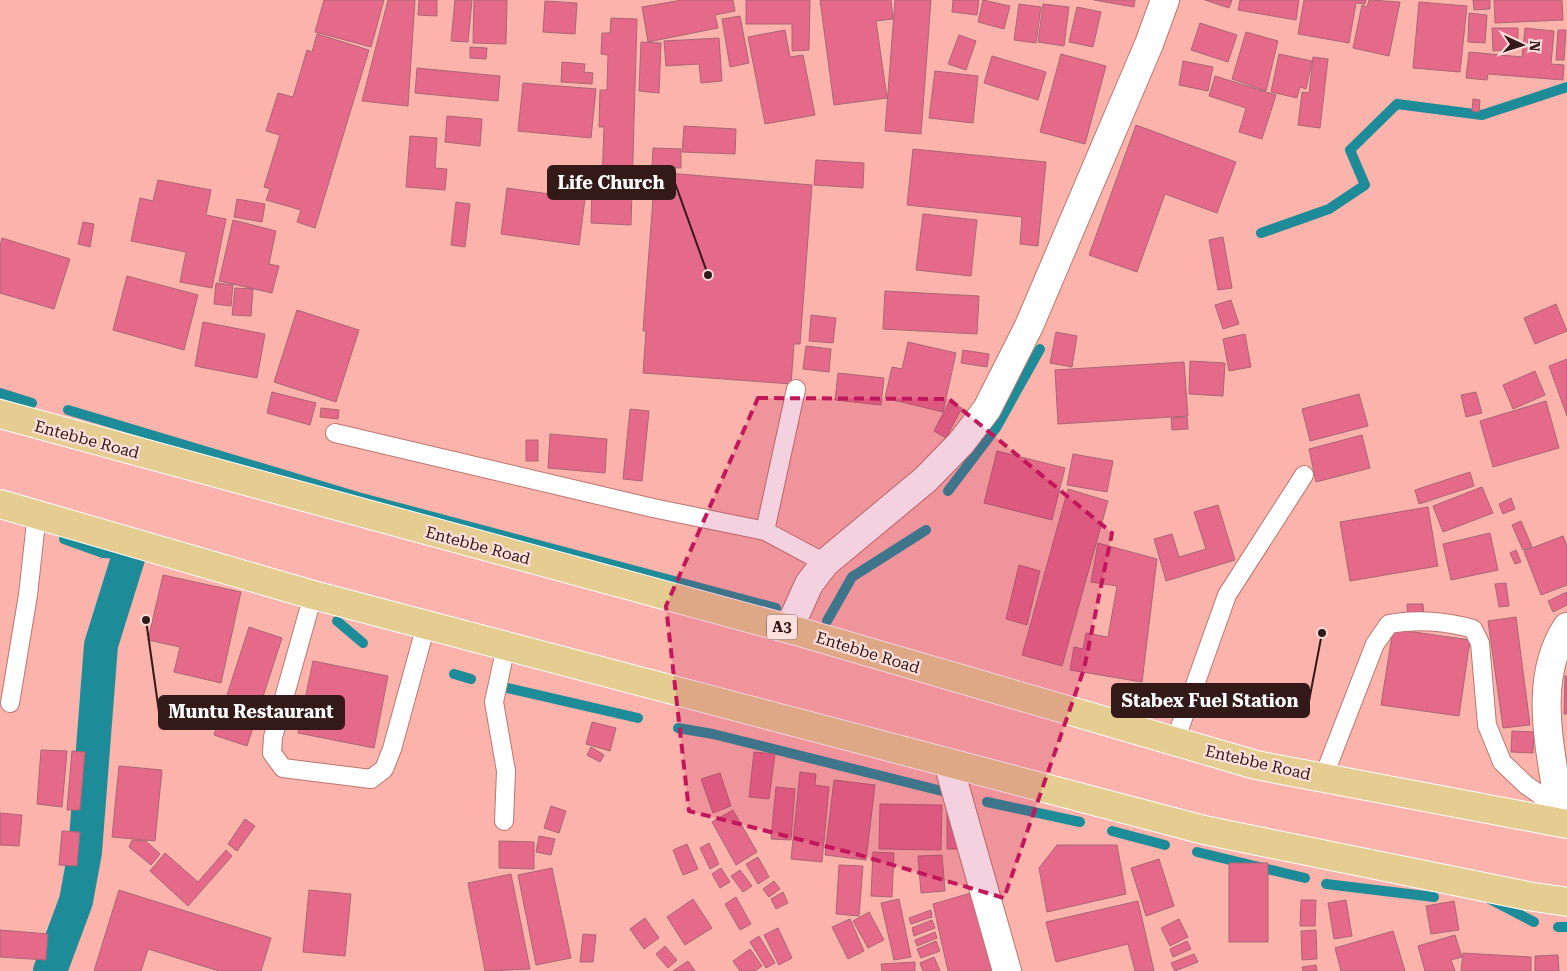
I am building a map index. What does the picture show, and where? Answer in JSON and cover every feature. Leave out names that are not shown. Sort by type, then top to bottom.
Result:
[{"type":"main road","name":"Entebbe Road","points":[[0,414],[800,632],[1256,765],[1323,778],[1564,816]]},
{"type":"main road","points":[[0,504],[37,513],[313,595],[1204,830],[1528,896],[1567,902]]},
{"type":"street","points":[[800,632],[791,624],[809,584],[825,562],[926,479],[960,443],[987,409],[1029,326],[1149,44],[1165,0]]},
{"type":"street","points":[[1564,816],[1548,729],[1546,682],[1562,635],[1567,626]]},
{"type":"street","points":[[948,763],[1007,971]]},
{"type":"lane","points":[[765,531],[796,389]]},
{"type":"lane","points":[[334,433],[653,508],[765,531],[825,562]]},
{"type":"lane","points":[[1175,741],[1227,595],[1304,475]]},
{"type":"lane","points":[[10,703],[28,595],[37,513]]},
{"type":"lane","points":[[313,595],[272,737],[272,753],[283,768],[372,778],[384,769],[392,749],[426,625]]},
{"type":"lane","points":[[1323,778],[1375,644],[1389,624],[1404,621],[1459,625],[1473,629],[1480,643],[1487,725],[1502,762],[1526,785],[1564,816]]},
{"type":"lane","points":[[504,821],[506,771],[494,702],[506,646]]},
{"type":"highlighted area","points":[[758,398],[949,399],[1112,533],[1084,669],[1004,898],[856,854],[689,811],[666,606]]},
{"type":"building","points":[[324,0],[384,0],[371,47],[315,32]]},
{"type":"building","points":[[388,0],[415,0],[408,106],[362,101]]},
{"type":"building","points":[[419,0],[437,0],[437,16],[418,15]]},
{"type":"building","points":[[455,0],[472,0],[468,42],[451,41]]},
{"type":"building","points":[[474,0],[507,0],[506,44],[473,43]]},
{"type":"building","points":[[682,0],[733,0],[735,11],[715,15],[718,28],[648,42],[642,7]]},
{"type":"building","points":[[746,0],[810,0],[809,50],[792,51],[792,24],[746,24]]},
{"type":"building","points":[[820,0],[891,0],[893,19],[876,21],[887,98],[834,105]]},
{"type":"building","points":[[895,0],[931,0],[921,134],[885,131]]},
{"type":"building","points":[[953,0],[979,0],[977,15],[952,12]]},
{"type":"building","points":[[983,0],[1010,6],[1004,29],[978,22]]},
{"type":"building","points":[[1094,0],[1135,0],[1134,7]]},
{"type":"building","points":[[1205,0],[1232,0],[1229,8]]},
{"type":"building","points":[[1240,0],[1299,0],[1296,20],[1238,10]]},
{"type":"building","points":[[1304,0],[1366,0],[1365,4],[1356,3],[1349,43],[1298,34]]},
{"type":"building","points":[[1369,0],[1400,2],[1389,56],[1353,48],[1362,5],[1367,7]]},
{"type":"building","points":[[1473,0],[1490,0],[1490,9],[1474,10]]},
{"type":"building","points":[[1494,0],[1562,0],[1563,20],[1495,23]]},
{"type":"building","points":[[545,1],[577,3],[575,34],[543,32]]},
{"type":"building","points":[[1419,2],[1467,6],[1460,72],[1413,68]]},
{"type":"building","points":[[1019,4],[1041,7],[1036,43],[1014,40]]},
{"type":"building","points":[[1043,4],[1069,7],[1064,46],[1038,42]]},
{"type":"building","points":[[1077,7],[1101,12],[1093,47],[1069,42]]},
{"type":"building","points":[[1469,13],[1487,15],[1485,43],[1468,42]]},
{"type":"building","points":[[740,16],[749,63],[730,67],[722,19]]},
{"type":"building","points":[[611,18],[637,19],[631,225],[591,223],[592,181],[602,182],[604,127],[599,127],[600,90],[607,90],[608,55],[601,54],[602,33],[610,33]]},
{"type":"building","points":[[1200,23],[1237,35],[1228,62],[1191,50]]},
{"type":"building","points":[[1492,28],[1518,28],[1518,49],[1493,51]]},
{"type":"building","points":[[1525,28],[1554,31],[1551,64],[1564,65],[1563,80],[1488,74],[1487,80],[1466,78],[1469,52],[1522,57]]},
{"type":"building","points":[[785,30],[790,57],[803,55],[815,115],[765,124],[748,37]]},
{"type":"building","points":[[1558,30],[1566,30],[1564,60],[1556,60]]},
{"type":"building","points":[[1246,32],[1278,41],[1266,91],[1232,79]]},
{"type":"building","points":[[317,34],[369,50],[315,228],[297,222],[301,210],[266,200],[270,189],[264,187],[280,135],[266,131],[278,93],[293,97],[307,50],[312,52]]},
{"type":"building","points":[[959,35],[976,41],[966,70],[948,64]]},
{"type":"building","points":[[719,38],[722,81],[701,83],[699,64],[666,66],[664,41]]},
{"type":"building","points":[[641,42],[661,43],[659,93],[639,91]]},
{"type":"building","points":[[470,47],[487,48],[486,59],[470,58]]},
{"type":"building","points":[[1061,54],[1106,66],[1085,144],[1040,132]]},
{"type":"building","points":[[1279,54],[1312,61],[1306,89],[1300,87],[1297,98],[1271,92]]},
{"type":"building","points":[[992,56],[1046,72],[1038,100],[984,83]]},
{"type":"building","points":[[1313,57],[1328,59],[1320,128],[1298,125],[1302,92],[1309,93]]},
{"type":"building","points":[[1183,61],[1213,67],[1208,91],[1179,85]]},
{"type":"building","points":[[562,62],[585,64],[584,72],[593,73],[592,84],[561,82]]},
{"type":"building","points":[[417,68],[500,76],[498,101],[415,93]]},
{"type":"building","points":[[935,71],[978,76],[973,123],[929,118]]},
{"type":"building","points":[[1215,76],[1276,95],[1262,139],[1239,132],[1246,108],[1209,96]]},
{"type":"building","points":[[523,83],[596,89],[591,138],[518,131]]},
{"type":"building","points":[[1473,99],[1480,100],[1479,112],[1472,111]]},
{"type":"building","points":[[447,116],[482,119],[480,146],[445,142]]},
{"type":"building","points":[[1136,125],[1236,162],[1217,213],[1165,194],[1137,272],[1089,255]]},
{"type":"building","points":[[684,126],[736,129],[735,154],[682,152]]},
{"type":"building","points":[[410,136],[437,138],[435,168],[447,169],[445,190],[406,187]]},
{"type":"building","points":[[653,148],[681,149],[681,168],[652,167]]},
{"type":"building","points":[[913,149],[1046,162],[1038,246],[1020,244],[1022,217],[907,205]]},
{"type":"building","points":[[816,160],[864,163],[863,188],[814,185]]},
{"type":"building","points":[[655,172],[812,185],[800,344],[794,344],[791,384],[643,373],[646,331],[643,331]]},
{"type":"building","points":[[158,180],[211,190],[206,215],[226,219],[212,288],[180,282],[186,252],[131,241],[140,198],[153,201]]},
{"type":"building","points":[[507,188],[585,199],[579,245],[501,234]]},
{"type":"building","points":[[237,199],[265,204],[262,222],[234,217]]},
{"type":"building","points":[[456,202],[470,204],[465,247],[451,245]]},
{"type":"building","points":[[923,214],[977,220],[971,276],[916,270]]},
{"type":"building","points":[[233,220],[276,231],[269,264],[279,266],[272,293],[219,281]]},
{"type":"building","points":[[83,222],[94,224],[90,247],[78,244]]},
{"type":"building","points":[[1223,237],[1232,288],[1218,290],[1209,240]]},
{"type":"building","points":[[2,238],[70,259],[54,309],[0,293],[0,246]]},
{"type":"building","points":[[127,276],[198,295],[184,350],[113,330]]},
{"type":"building","points":[[216,283],[233,285],[231,306],[214,304]]},
{"type":"building","points":[[235,288],[253,289],[251,316],[232,315]]},
{"type":"building","points":[[885,291],[979,296],[977,334],[883,329]]},
{"type":"building","points":[[1231,300],[1239,324],[1223,329],[1215,305]]},
{"type":"building","points":[[1556,304],[1567,331],[1535,344],[1524,318]]},
{"type":"building","points":[[297,310],[359,330],[336,402],[274,382]]},
{"type":"building","points":[[811,315],[836,318],[833,343],[809,341]]},
{"type":"building","points":[[203,322],[265,334],[257,378],[195,366]]},
{"type":"building","points":[[1056,332],[1077,336],[1072,367],[1050,363]]},
{"type":"building","points":[[1245,334],[1251,367],[1229,371],[1223,339]]},
{"type":"building","points":[[908,342],[956,353],[943,412],[885,398],[892,367],[902,369]]},
{"type":"building","points":[[806,346],[831,349],[829,372],[803,369]]},
{"type":"building","points":[[963,350],[989,354],[987,367],[961,363]]},
{"type":"building","points":[[1567,359],[1567,416],[1549,366]]},
{"type":"building","points":[[1190,361],[1225,363],[1223,396],[1189,394]]},
{"type":"building","points":[[1184,362],[1188,416],[1058,424],[1055,370]]},
{"type":"building","points":[[1535,371],[1545,395],[1513,409],[1503,385]]},
{"type":"building","points":[[838,373],[884,378],[881,405],[835,400]]},
{"type":"building","points":[[272,392],[316,403],[310,425],[267,413]]},
{"type":"building","points":[[1476,392],[1482,413],[1466,417],[1461,395]]},
{"type":"building","points":[[1359,394],[1368,426],[1310,441],[1302,409]]},
{"type":"building","points":[[1546,401],[1559,448],[1493,467],[1480,421]]},
{"type":"building","points":[[949,402],[962,408],[946,438],[934,431]]},
{"type":"building","points":[[321,408],[339,410],[338,419],[320,417]]},
{"type":"building","points":[[630,409],[649,411],[642,481],[623,479]]},
{"type":"building","points":[[1187,417],[1188,429],[1172,430],[1171,418]]},
{"type":"building","points":[[550,434],[607,439],[605,473],[548,468]]},
{"type":"building","points":[[1362,435],[1370,468],[1316,482],[1309,449]]},
{"type":"building","points":[[526,440],[538,440],[538,461],[526,461]]},
{"type":"building","points":[[997,451],[1065,468],[1052,520],[984,503]]},
{"type":"building","points":[[1073,454],[1113,461],[1107,492],[1067,485]]},
{"type":"building","points":[[1470,472],[1474,486],[1419,504],[1415,490]]},
{"type":"building","points":[[1482,487],[1493,513],[1443,532],[1433,506]]},
{"type":"building","points":[[1068,489],[1108,501],[1062,666],[1022,655]]},
{"type":"building","points":[[1511,498],[1515,509],[1503,514],[1499,504]]},
{"type":"building","points":[[1218,505],[1235,560],[1166,581],[1154,539],[1172,534],[1179,557],[1206,549],[1194,512]]},
{"type":"building","points":[[1428,507],[1438,566],[1350,581],[1340,522]]},
{"type":"building","points":[[1521,521],[1532,547],[1523,550],[1512,525]]},
{"type":"building","points":[[1490,533],[1498,570],[1451,580],[1443,544]]},
{"type":"building","points":[[1563,536],[1567,546],[1567,585],[1541,595],[1524,551]]},
{"type":"building","points":[[1098,543],[1157,559],[1142,682],[1070,670],[1074,647],[1083,649],[1086,633],[1108,637],[1117,586],[1091,582]]},
{"type":"building","points":[[1516,550],[1521,562],[1515,564],[1510,553]]},
{"type":"building","points":[[1019,565],[1040,571],[1027,625],[1006,619]]},
{"type":"building","points":[[163,575],[241,592],[221,683],[174,672],[180,647],[148,640]]},
{"type":"building","points":[[1506,583],[1509,606],[1499,607],[1495,584]]},
{"type":"building","points":[[1567,592],[1567,605],[1553,612],[1548,601]]},
{"type":"building","points":[[1407,604],[1423,604],[1424,620],[1408,621]]},
{"type":"building","points":[[1516,617],[1530,725],[1503,728],[1488,621]]},
{"type":"building","points":[[249,627],[282,638],[247,746],[214,735]]},
{"type":"building","points":[[1393,629],[1470,640],[1459,716],[1381,705]]},
{"type":"building","points":[[313,661],[388,676],[374,748],[298,733]]},
{"type":"building","points":[[1565,676],[1567,676],[1567,714],[1564,714]]},
{"type":"building","points":[[592,722],[616,728],[610,751],[586,744]]},
{"type":"building","points":[[1512,731],[1534,732],[1533,753],[1511,752]]},
{"type":"building","points":[[591,747],[604,755],[600,762],[587,755]]},
{"type":"building","points":[[41,750],[67,751],[62,807],[37,804]]},
{"type":"building","points":[[72,751],[85,752],[80,810],[67,810]]},
{"type":"building","points":[[754,752],[775,754],[769,799],[749,797]]},
{"type":"building","points":[[119,766],[162,770],[155,841],[112,837]]},
{"type":"building","points":[[800,772],[816,774],[815,785],[829,787],[822,862],[791,859]]},
{"type":"building","points":[[720,773],[731,806],[713,813],[701,779]]},
{"type":"building","points":[[834,780],[875,785],[866,860],[825,855]]},
{"type":"building","points":[[776,787],[795,789],[791,840],[771,839]]},
{"type":"building","points":[[880,804],[942,805],[941,850],[879,849]]},
{"type":"building","points":[[551,806],[566,811],[559,833],[544,828]]},
{"type":"building","points":[[947,806],[958,807],[958,849],[947,849]]},
{"type":"building","points":[[733,810],[757,852],[736,865],[712,822]]},
{"type":"building","points":[[0,813],[22,815],[19,846],[0,845]]},
{"type":"building","points":[[245,819],[255,826],[237,851],[228,844]]},
{"type":"building","points":[[62,831],[80,832],[77,866],[59,865]]},
{"type":"building","points":[[539,836],[555,839],[551,855],[536,852]]},
{"type":"building","points":[[132,840],[146,841],[160,854],[151,865],[129,847]]},
{"type":"building","points":[[499,841],[534,842],[534,869],[499,868]]},
{"type":"building","points":[[709,843],[719,864],[710,869],[700,848]]},
{"type":"building","points":[[687,844],[698,869],[683,875],[673,850]]},
{"type":"building","points":[[1057,845],[1117,845],[1126,894],[1047,912],[1039,868]]},
{"type":"building","points":[[226,850],[232,856],[188,906],[150,871],[165,853],[198,882]]},
{"type":"building","points":[[873,852],[894,853],[892,897],[871,896]]},
{"type":"building","points":[[942,855],[945,891],[921,893],[918,856]]},
{"type":"building","points":[[758,857],[769,877],[758,884],[746,864]]},
{"type":"building","points":[[1159,859],[1174,906],[1146,916],[1131,868]]},
{"type":"building","points":[[1229,863],[1268,863],[1268,942],[1229,942]]},
{"type":"building","points":[[839,865],[863,866],[859,916],[836,914]]},
{"type":"building","points":[[552,868],[571,958],[536,965],[518,875]]},
{"type":"building","points":[[721,868],[730,882],[720,888],[712,874]]},
{"type":"building","points":[[740,870],[752,886],[743,892],[731,876]]},
{"type":"building","points":[[511,874],[530,969],[485,971],[468,883]]},
{"type":"building","points":[[774,881],[780,889],[769,897],[763,889]]},
{"type":"building","points":[[119,890],[271,938],[261,971],[219,971],[148,949],[141,971],[94,971]]},
{"type":"building","points":[[309,890],[351,894],[345,956],[303,952]]},
{"type":"building","points":[[783,892],[788,903],[776,909],[771,899]]},
{"type":"building","points":[[971,893],[992,971],[948,971],[933,904]]},
{"type":"building","points":[[736,897],[751,924],[740,930],[725,904]]},
{"type":"building","points":[[693,899],[712,928],[685,945],[667,917]]},
{"type":"building","points":[[899,899],[911,957],[894,960],[881,903]]},
{"type":"building","points":[[1301,900],[1316,900],[1315,926],[1300,926]]},
{"type":"building","points":[[1346,900],[1352,936],[1334,939],[1328,903]]},
{"type":"building","points":[[1138,901],[1154,971],[1135,971],[1128,944],[1056,962],[1046,922]]},
{"type":"building","points":[[1454,901],[1459,930],[1431,934],[1426,906]]},
{"type":"building","points":[[931,910],[932,917],[911,924],[909,918]]},
{"type":"building","points":[[869,912],[884,940],[868,948],[853,921]]},
{"type":"building","points":[[645,918],[659,938],[644,949],[630,929]]},
{"type":"building","points":[[850,919],[864,951],[848,959],[832,927]]},
{"type":"building","points":[[1179,919],[1188,937],[1170,946],[1161,928]]},
{"type":"building","points":[[932,920],[935,928],[914,936],[912,928]]},
{"type":"building","points":[[778,928],[792,958],[779,965],[764,935]]},
{"type":"building","points":[[0,930],[48,934],[46,960],[0,957]]},
{"type":"building","points":[[1316,930],[1317,959],[1302,960],[1301,931]]},
{"type":"building","points":[[1393,931],[1405,971],[1341,971],[1335,948]]},
{"type":"building","points":[[935,932],[937,938],[917,946],[915,940]]},
{"type":"building","points":[[583,934],[596,935],[593,962],[580,962]]},
{"type":"building","points":[[1455,935],[1462,957],[1451,960],[1455,971],[1425,971],[1418,946]]},
{"type":"building","points":[[759,936],[775,963],[766,968],[750,942]]},
{"type":"building","points":[[936,941],[940,951],[921,958],[917,949]]},
{"type":"building","points":[[1187,941],[1191,949],[1173,957],[1170,949]]},
{"type":"building","points":[[665,946],[677,960],[668,968],[656,954]]},
{"type":"building","points":[[750,949],[762,966],[755,971],[740,971],[733,961]]},
{"type":"building","points":[[1463,953],[1531,957],[1531,971],[1461,971]]},
{"type":"building","points":[[1194,954],[1198,962],[1175,971],[1171,963]]},
{"type":"building","points":[[1558,955],[1559,971],[1535,971],[1535,956]]},
{"type":"building","points":[[934,957],[940,971],[923,971],[920,963]]},
{"type":"building","points":[[688,961],[695,971],[673,971]]},
{"type":"building","points":[[915,962],[915,971],[882,971],[881,964]]},
{"type":"building","points":[[1316,965],[1317,971],[1303,971],[1302,967]]},
{"type":"waterway","points":[[1261,233],[1329,209],[1365,185],[1350,150],[1397,104],[1482,115],[1567,87]]},
{"type":"waterway","points":[[948,491],[996,428],[1040,349]]},
{"type":"waterway","points":[[0,393],[32,403]]},
{"type":"waterway","points":[[68,410],[358,497],[776,608]]},
{"type":"waterway","points":[[827,621],[852,577],[926,530]]},
{"type":"waterway","points":[[64,539],[103,553],[136,555]]},
{"type":"waterway","points":[[50,971],[76,901],[85,852],[101,645],[129,555]]},
{"type":"waterway","points":[[337,621],[363,643]]},
{"type":"waterway","points":[[454,674],[471,679]]},
{"type":"waterway","points":[[503,687],[638,718]]},
{"type":"waterway","points":[[678,728],[713,734],[942,791]]},
{"type":"waterway","points":[[987,802],[1080,822]]},
{"type":"waterway","points":[[1112,831],[1165,845]]},
{"type":"waterway","points":[[1197,852],[1305,878]]},
{"type":"waterway","points":[[1326,884],[1434,897]]},
{"type":"waterway","points":[[1486,897],[1534,922]]},
{"type":"waterway","points":[[1558,927],[1567,927]]},
{"type":"place","name":"Life Church","points":[[708,275]]},
{"type":"place","name":"Muntu Restaurant","points":[[146,620]]},
{"type":"place","name":"Stabex Fuel Station","points":[[1322,633]]}]
